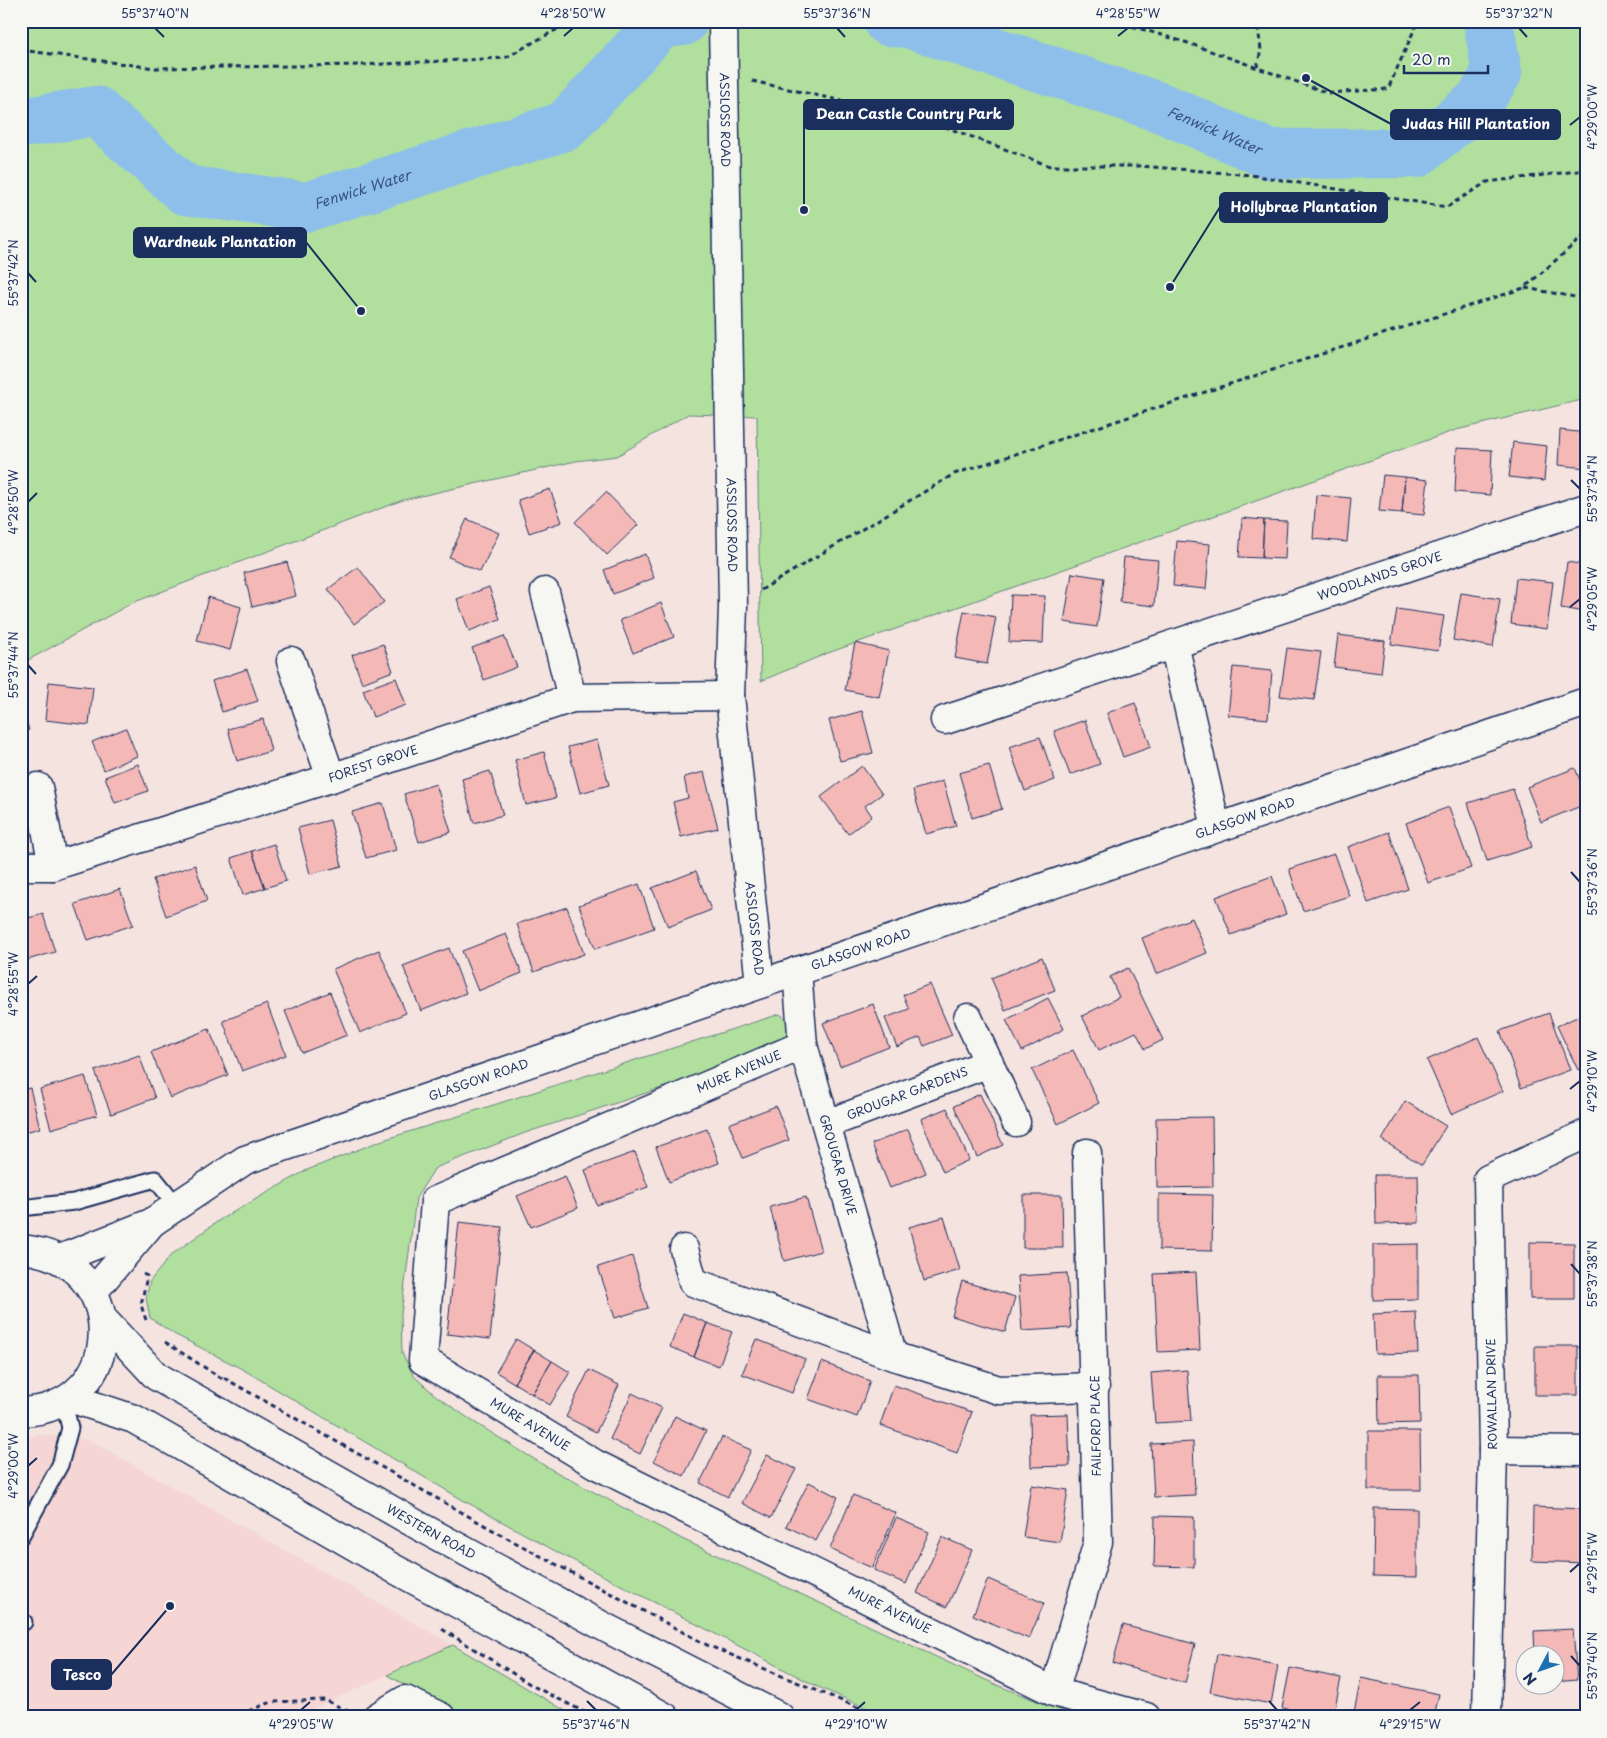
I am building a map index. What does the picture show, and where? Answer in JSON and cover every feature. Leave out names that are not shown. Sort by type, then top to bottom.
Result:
[{"type":"street","name":"ASSLOSS ROAD","points":[[723,21],[733,606],[730,696],[760,984]]},
{"type":"street","name":"WOODLANDS GROVE","points":[[945,720],[1586,508]]},
{"type":"street","points":[[545,592],[572,698]]},
{"type":"street","points":[[1174,644],[1216,827]]},
{"type":"street","points":[[291,661],[331,778]]},
{"type":"street","name":"FOREST GROVE","points":[[21,866],[53,866],[331,778],[572,698],[730,696]]},
{"type":"street","name":"GLASGOW ROAD","points":[[60,1259],[151,1223],[245,1160],[1586,702]]},
{"type":"street","points":[[38,787],[53,866]]},
{"type":"street","name":"GROUGAR DRIVE","points":[[796,971],[803,1045],[893,1356]]},
{"type":"street","points":[[968,1018],[1016,1122]]},
{"type":"street","name":"MURE AVENUE","points":[[803,1045],[435,1201],[423,1360],[595,1464],[1054,1692],[1146,1717]]},
{"type":"street","name":"GROUGAR GARDENS","points":[[827,1124],[989,1063]]},
{"type":"street","name":"ROWALLAN DRIVE","points":[[1487,1717],[1492,1450],[1488,1179],[1586,1134]]},
{"type":"street","name":"FAILFORD PLACE","points":[[1054,1692],[1098,1542],[1087,1153]]},
{"type":"street","name":"GLASGOW ROAD","points":[[93,1292],[151,1223]]},
{"type":"street","points":[[21,1249],[39,1251],[60,1259],[79,1273],[93,1292],[103,1319],[102,1346],[93,1371],[83,1386],[67,1400],[38,1412],[21,1412]]},
{"type":"street","points":[[684,1249],[693,1282],[893,1356],[999,1390],[1095,1387]]},
{"type":"street","name":"WESTERN ROAD","points":[[103,1319],[156,1376],[421,1528],[574,1611],[780,1717]]},
{"type":"street","points":[[67,1400],[134,1419],[391,1566],[665,1717]]},
{"type":"street","points":[[1492,1450],[1586,1451]]},
{"type":"street","points":[[366,1715],[405,1700],[441,1717]]},
{"type":"lane","points":[[21,1208],[74,1202],[154,1179],[177,1206]]},
{"type":"lane","points":[[21,1536],[60,1465],[70,1428],[67,1400]]},
{"type":"path","points":[[21,50],[155,68],[362,65],[505,58],[572,21]]},
{"type":"path","points":[[1115,21],[1129,23],[1328,93],[1388,89],[1418,21]]},
{"type":"path","points":[[1257,21],[1260,50],[1257,67]]},
{"type":"path","points":[[724,69],[924,119],[1050,166],[1141,166],[1251,175],[1447,207],[1487,182],[1586,170]]},
{"type":"path","points":[[733,606],[954,474],[1524,288],[1586,234]]},
{"type":"path","points":[[1524,288],[1586,299]]},
{"type":"path","points":[[117,1264],[147,1276],[141,1305],[148,1328]]},
{"type":"path","points":[[162,1340],[224,1378],[498,1534],[707,1645],[881,1717]]},
{"type":"path","points":[[224,1378],[231,1418]]},
{"type":"path","points":[[232,1717],[272,1702],[324,1700],[366,1715]]},
{"type":"shaded area","points":[[45,1435],[89,1440],[453,1645],[295,1717],[21,1717],[21,1437]]},
{"type":"green space","points":[[21,21],[1586,21],[1586,399],[1456,430],[828,653],[761,681],[757,416],[688,414],[617,456],[576,461],[403,500],[132,603],[21,664]]},
{"type":"green space","points":[[780,1014],[787,1020],[789,1034],[777,1047],[731,1065],[525,1133],[435,1168],[416,1198],[401,1314],[402,1353],[414,1376],[435,1395],[474,1422],[547,1467],[682,1539],[999,1686],[1060,1710],[1086,1717],[888,1717],[818,1687],[557,1552],[461,1499],[242,1369],[174,1334],[150,1318],[146,1298],[150,1281],[171,1255],[221,1219],[307,1170],[380,1141]]},
{"type":"green space","points":[[453,1645],[576,1717],[462,1717],[387,1675]]},
{"type":"building","points":[[1560,430],[1586,433],[1586,468],[1558,465]]},
{"type":"building","points":[[1513,442],[1547,446],[1544,481],[1509,477]]},
{"type":"building","points":[[1457,448],[1492,450],[1490,495],[1455,492]]},
{"type":"building","points":[[1383,475],[1405,477],[1402,513],[1379,511]]},
{"type":"building","points":[[1405,477],[1428,480],[1424,515],[1402,513]]},
{"type":"building","points":[[550,489],[562,522],[529,533],[518,500]]},
{"type":"building","points":[[606,492],[638,525],[607,555],[575,522]]},
{"type":"building","points":[[1316,495],[1351,498],[1347,542],[1313,539]]},
{"type":"building","points":[[1242,518],[1264,520],[1262,558],[1239,557]]},
{"type":"building","points":[[467,519],[499,533],[480,572],[449,557]]},
{"type":"building","points":[[1264,520],[1287,521],[1285,559],[1262,558]]},
{"type":"building","points":[[1177,541],[1210,544],[1206,589],[1173,586]]},
{"type":"building","points":[[645,554],[654,578],[613,594],[604,570]]},
{"type":"building","points":[[1124,557],[1158,560],[1154,606],[1120,602]]},
{"type":"building","points":[[287,562],[296,596],[252,607],[244,573]]},
{"type":"building","points":[[1567,562],[1586,565],[1586,612],[1561,608]]},
{"type":"building","points":[[358,567],[384,602],[354,624],[328,589]]},
{"type":"building","points":[[1072,573],[1104,578],[1097,627],[1064,622]]},
{"type":"building","points":[[1516,578],[1553,582],[1547,629],[1511,624]]},
{"type":"building","points":[[489,587],[500,619],[469,631],[457,599]]},
{"type":"building","points":[[1461,593],[1500,599],[1493,647],[1453,640]]},
{"type":"building","points":[[1011,595],[1045,596],[1043,643],[1009,642]]},
{"type":"building","points":[[208,597],[241,607],[230,650],[197,641]]},
{"type":"building","points":[[661,603],[674,637],[633,653],[620,620]]},
{"type":"building","points":[[1397,609],[1444,616],[1438,651],[1391,644]]},
{"type":"building","points":[[964,611],[996,617],[987,664],[955,658]]},
{"type":"building","points":[[1338,635],[1385,641],[1381,673],[1334,667]]},
{"type":"building","points":[[504,636],[517,667],[484,680],[472,648]]},
{"type":"building","points":[[855,643],[889,651],[879,697],[845,690]]},
{"type":"building","points":[[383,644],[393,671],[362,683],[352,655]]},
{"type":"building","points":[[1287,648],[1321,652],[1314,700],[1280,696]]},
{"type":"building","points":[[1233,667],[1272,671],[1268,719],[1228,715]]},
{"type":"building","points":[[247,669],[258,701],[222,712],[212,681]]},
{"type":"building","points":[[396,678],[406,705],[373,717],[363,690]]},
{"type":"building","points":[[49,682],[93,687],[89,725],[45,720]]},
{"type":"building","points":[[21,703],[29,730],[21,732]]},
{"type":"building","points":[[1135,703],[1151,747],[1123,757],[1107,713]]},
{"type":"building","points":[[862,711],[873,753],[840,761],[829,720]]},
{"type":"building","points":[[263,719],[271,751],[237,761],[228,729]]},
{"type":"building","points":[[1085,720],[1100,764],[1070,775],[1054,731]]},
{"type":"building","points":[[126,728],[137,756],[104,770],[92,742]]},
{"type":"building","points":[[1040,737],[1055,780],[1025,791],[1009,747]]},
{"type":"building","points":[[597,740],[609,785],[580,793],[568,747]]},
{"type":"building","points":[[544,752],[556,798],[526,805],[515,760]]},
{"type":"building","points":[[138,764],[148,791],[115,803],[105,777]]},
{"type":"building","points":[[989,765],[1002,809],[972,818],[959,773]]},
{"type":"building","points":[[862,766],[882,794],[865,806],[872,816],[848,834],[821,797]]},
{"type":"building","points":[[1575,768],[1586,795],[1586,804],[1541,822],[1527,787]]},
{"type":"building","points":[[490,771],[503,815],[474,823],[462,779]]},
{"type":"building","points":[[704,772],[718,828],[681,837],[673,802],[688,798],[684,777]]},
{"type":"building","points":[[943,781],[956,826],[926,834],[913,790]]},
{"type":"building","points":[[436,784],[451,832],[419,842],[404,794]]},
{"type":"building","points":[[1513,789],[1532,847],[1487,861],[1468,803]]},
{"type":"building","points":[[383,803],[396,850],[366,858],[352,812]]},
{"type":"building","points":[[1449,807],[1471,868],[1428,883],[1406,823]]},
{"type":"building","points":[[330,820],[342,866],[310,874],[298,828]]},
{"type":"building","points":[[1389,832],[1408,889],[1368,903],[1348,847]]},
{"type":"building","points":[[274,844],[286,881],[265,888],[252,851]]},
{"type":"building","points":[[252,851],[265,888],[243,895],[231,858]]},
{"type":"building","points":[[1334,854],[1349,896],[1303,911],[1289,869]]},
{"type":"building","points":[[195,865],[207,901],[166,916],[153,879]]},
{"type":"building","points":[[696,871],[711,910],[668,927],[652,888]]},
{"type":"building","points":[[1272,876],[1286,914],[1231,935],[1216,897]]},
{"type":"building","points":[[639,884],[654,928],[595,949],[579,905]]},
{"type":"building","points":[[120,889],[133,925],[88,940],[75,904]]},
{"type":"building","points":[[567,907],[584,954],[534,972],[517,924]]},
{"type":"building","points":[[43,914],[55,952],[27,960],[21,941],[21,920]]},
{"type":"building","points":[[1192,918],[1207,953],[1156,974],[1142,938]]},
{"type":"building","points":[[506,934],[522,973],[478,991],[462,951]]},
{"type":"building","points":[[449,948],[466,993],[421,1011],[403,966]]},
{"type":"building","points":[[379,950],[406,1013],[360,1033],[333,969]]},
{"type":"building","points":[[1042,957],[1055,990],[1005,1010],[991,978]]},
{"type":"building","points":[[1128,968],[1163,1040],[1145,1049],[1136,1032],[1099,1050],[1082,1016],[1119,997],[1110,977]]},
{"type":"building","points":[[930,984],[952,1035],[924,1046],[920,1037],[897,1047],[885,1018],[909,1009],[903,995]]},
{"type":"building","points":[[330,992],[347,1035],[302,1053],[285,1011]]},
{"type":"building","points":[[1048,998],[1064,1029],[1022,1051],[1006,1020]]},
{"type":"building","points":[[267,1004],[286,1055],[242,1071],[223,1021]]},
{"type":"building","points":[[873,1004],[889,1047],[840,1066],[823,1023]]},
{"type":"building","points":[[1549,1013],[1570,1070],[1521,1088],[1500,1031]]},
{"type":"building","points":[[1586,1013],[1586,1066],[1578,1070],[1557,1026]]},
{"type":"building","points":[[209,1029],[228,1075],[170,1098],[151,1052]]},
{"type":"building","points":[[1478,1037],[1503,1091],[1451,1114],[1427,1060]]},
{"type":"building","points":[[1073,1050],[1099,1103],[1058,1124],[1032,1070]]},
{"type":"building","points":[[139,1055],[155,1098],[111,1114],[95,1071]]},
{"type":"building","points":[[85,1076],[97,1115],[51,1129],[40,1089]]},
{"type":"building","points":[[30,1088],[40,1128],[21,1133],[21,1090]]},
{"type":"building","points":[[980,1094],[1003,1145],[977,1157],[954,1106]]},
{"type":"building","points":[[1405,1101],[1446,1126],[1422,1165],[1382,1140]]},
{"type":"building","points":[[776,1106],[789,1140],[743,1158],[729,1124]]},
{"type":"building","points":[[947,1108],[969,1160],[943,1172],[921,1119]]},
{"type":"building","points":[[1212,1117],[1213,1187],[1157,1188],[1156,1118]]},
{"type":"building","points":[[707,1129],[719,1163],[669,1182],[656,1147]]},
{"type":"building","points":[[908,1129],[926,1173],[890,1188],[872,1144]]},
{"type":"building","points":[[635,1152],[648,1187],[597,1205],[585,1170]]},
{"type":"building","points":[[1375,1175],[1418,1175],[1419,1223],[1376,1224]]},
{"type":"building","points":[[565,1176],[578,1208],[531,1227],[517,1196]]},
{"type":"building","points":[[1159,1194],[1213,1195],[1212,1251],[1159,1250]]},
{"type":"building","points":[[1023,1195],[1062,1195],[1063,1248],[1023,1248]]},
{"type":"building","points":[[806,1197],[821,1251],[784,1261],[770,1207]]},
{"type":"building","points":[[944,1217],[960,1270],[924,1281],[909,1227]]},
{"type":"building","points":[[459,1222],[502,1227],[490,1339],[447,1334]]},
{"type":"building","points":[[1530,1242],[1574,1243],[1574,1299],[1530,1299]]},
{"type":"building","points":[[1418,1244],[1418,1299],[1373,1300],[1373,1245]]},
{"type":"building","points":[[632,1256],[648,1308],[615,1318],[598,1267]]},
{"type":"building","points":[[1196,1272],[1200,1350],[1158,1352],[1154,1274]]},
{"type":"building","points":[[1067,1273],[1071,1328],[1022,1331],[1018,1276]]},
{"type":"building","points":[[962,1281],[1015,1297],[1005,1332],[952,1316]]},
{"type":"building","points":[[1416,1312],[1418,1353],[1375,1354],[1373,1314]]},
{"type":"building","points":[[683,1313],[707,1323],[694,1357],[670,1347]]},
{"type":"building","points":[[707,1323],[732,1332],[719,1366],[694,1357]]},
{"type":"building","points":[[516,1339],[534,1350],[514,1383],[496,1372]]},
{"type":"building","points":[[756,1339],[805,1359],[792,1393],[742,1374]]},
{"type":"building","points":[[1535,1346],[1578,1346],[1578,1395],[1535,1395]]},
{"type":"building","points":[[534,1350],[552,1361],[532,1394],[514,1383]]},
{"type":"building","points":[[552,1361],[570,1372],[550,1405],[532,1394]]},
{"type":"building","points":[[822,1362],[870,1381],[857,1417],[808,1399]]},
{"type":"building","points":[[589,1370],[619,1385],[596,1432],[566,1417]]},
{"type":"building","points":[[1187,1370],[1191,1421],[1155,1423],[1151,1373]]},
{"type":"building","points":[[1378,1375],[1419,1375],[1420,1423],[1379,1424]]},
{"type":"building","points":[[894,1385],[972,1412],[957,1453],[880,1425]]},
{"type":"building","points":[[632,1393],[662,1408],[640,1454],[610,1439]]},
{"type":"building","points":[[1068,1414],[1070,1466],[1031,1467],[1030,1415]]},
{"type":"building","points":[[675,1416],[706,1431],[684,1476],[654,1461]]},
{"type":"building","points":[[1368,1431],[1420,1431],[1421,1490],[1368,1490]]},
{"type":"building","points":[[722,1437],[751,1450],[728,1497],[700,1483]]},
{"type":"building","points":[[1193,1442],[1195,1495],[1154,1497],[1151,1444]]},
{"type":"building","points":[[767,1455],[796,1469],[771,1518],[742,1503]]},
{"type":"building","points":[[809,1482],[838,1497],[816,1541],[786,1526]]},
{"type":"building","points":[[1031,1485],[1068,1490],[1060,1542],[1023,1537]]},
{"type":"building","points":[[853,1495],[896,1513],[872,1568],[830,1549]]},
{"type":"building","points":[[1533,1507],[1586,1509],[1586,1563],[1532,1561]]},
{"type":"building","points":[[1374,1508],[1417,1509],[1417,1577],[1373,1576]]},
{"type":"building","points":[[1155,1516],[1194,1517],[1194,1567],[1154,1566]]},
{"type":"building","points":[[896,1518],[929,1532],[906,1584],[874,1570]]},
{"type":"building","points":[[942,1537],[972,1550],[947,1607],[917,1593]]},
{"type":"building","points":[[988,1579],[1044,1603],[1029,1639],[973,1615]]},
{"type":"building","points":[[1123,1625],[1195,1644],[1185,1683],[1113,1663]]},
{"type":"building","points":[[1573,1629],[1577,1680],[1564,1681],[1564,1646],[1535,1646],[1534,1631]]},
{"type":"building","points":[[1217,1654],[1278,1665],[1271,1704],[1210,1692]]},
{"type":"building","points":[[1290,1668],[1341,1678],[1333,1717],[1282,1708]]},
{"type":"building","points":[[1361,1678],[1439,1694],[1434,1717],[1353,1717]]},
{"type":"waterway","name":"Fenwick Water","points":[[21,123],[96,111],[185,190],[306,207],[565,126],[661,23],[683,21]]},
{"type":"waterway","name":"Fenwick Water","points":[[888,21],[908,23],[1162,108],[1269,154],[1416,153],[1479,102],[1497,73],[1488,21]]},
{"type":"place","name":"Judas Hill Plantation","points":[[1306,78]]},
{"type":"place","name":"Dean Castle Country Park","points":[[804,210]]},
{"type":"place","name":"Hollybrae Plantation","points":[[1170,287]]},
{"type":"place","name":"Wardneuk Plantation","points":[[361,311]]},
{"type":"place","name":"Tesco","points":[[170,1606]]}]
